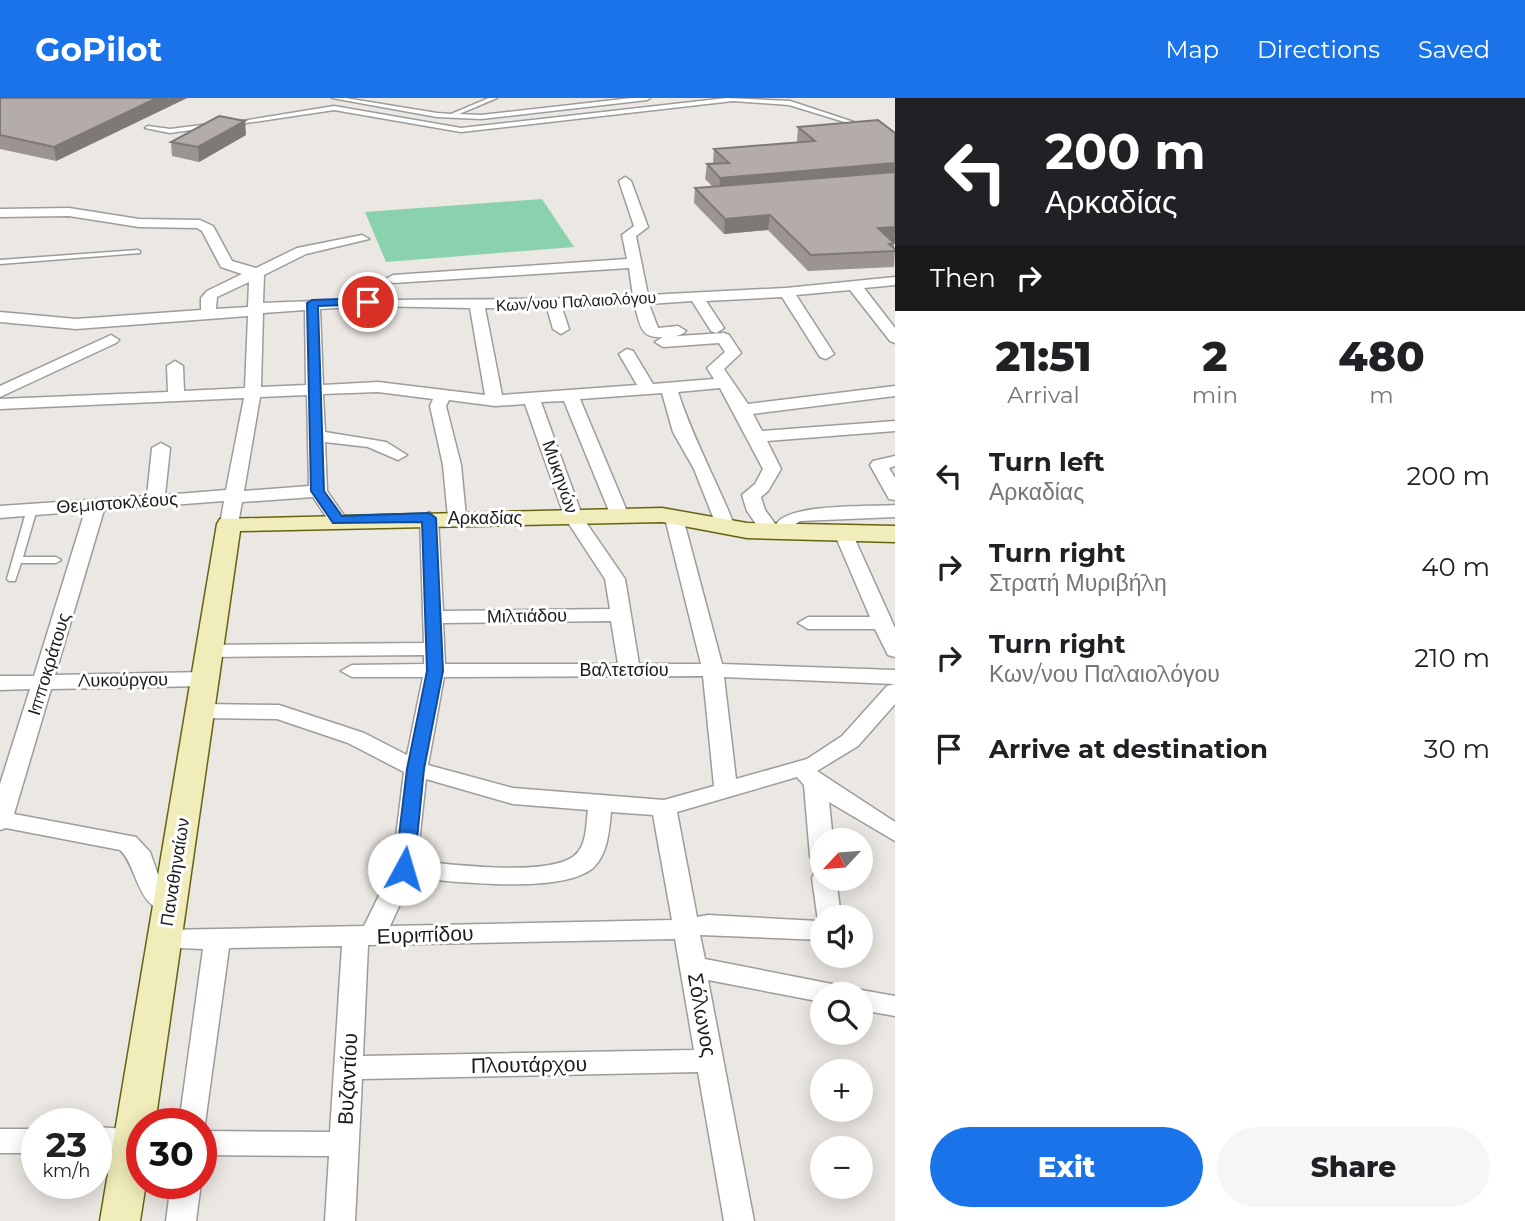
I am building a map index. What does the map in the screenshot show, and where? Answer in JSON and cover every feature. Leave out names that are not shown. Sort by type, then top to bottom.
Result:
[{"type":"street","points":[[625,181],[641,228],[629,235],[642,292],[639,298],[652,333],[720,333]]},
{"type":"street","points":[[0,213],[69,212],[139,223],[196,223],[208,229],[226,264],[236,269],[257,272]]},
{"type":"street","points":[[209,316],[208,298],[212,294],[302,251],[362,239]]},
{"type":"street","points":[[393,279],[550,289],[635,263]]},
{"type":"street","points":[[232,505],[253,393],[257,272]]},
{"type":"street","name":"Κων/νου Παλαιολόγου","points":[[0,317],[88,323],[209,316],[312,303],[477,305],[550,289],[639,298],[786,292],[895,281]]},
{"type":"street","points":[[853,284],[895,338]]},
{"type":"street","points":[[550,289],[561,329]]},
{"type":"street","points":[[786,292],[826,354]]},
{"type":"street","points":[[695,295],[733,352],[715,368],[743,410],[772,469],[762,487],[751,495],[751,501],[778,530],[796,516],[895,511]]},
{"type":"street","points":[[312,303],[318,491],[338,520]]},
{"type":"street","points":[[477,305],[481,340],[495,401]]},
{"type":"street","points":[[663,342],[720,333]]},
{"type":"street","points":[[0,392],[111,340]]},
{"type":"street","points":[[627,354],[648,389]]},
{"type":"street","points":[[175,366],[176,395]]},
{"type":"street","points":[[0,404],[378,387],[495,401],[727,383]]},
{"type":"street","points":[[668,387],[682,432],[703,469],[726,527]]},
{"type":"street","points":[[743,410],[895,391]]},
{"type":"street","points":[[570,395],[620,516]]},
{"type":"street","points":[[443,396],[438,406],[452,465],[457,517]]},
{"type":"street","name":"Μυκηνών","points":[[531,398],[574,518],[615,579],[629,670]]},
{"type":"street","points":[[757,436],[895,426]]},
{"type":"street","points":[[316,436],[377,444],[398,455]]},
{"type":"street","points":[[156,500],[156,476],[161,448]]},
{"type":"street","points":[[895,461],[879,465],[895,495]]},
{"type":"street","name":"Θεμιστοκλέους","points":[[0,512],[156,500],[232,505],[318,491]]},
{"type":"street","name":"Ιπποκράτους","points":[[0,820],[96,505]]},
{"type":"street","name":"Αρκαδίας","points":[[232,505],[338,520],[574,518],[663,514],[690,524],[844,535],[895,534]]},
{"type":"street","name":"Παναθηναίων","points":[[138,1108],[232,505]]},
{"type":"street","name":"Βυζαντίου","points":[[340,1221],[348,1068],[364,936],[404,869],[416,769],[434,660],[429,518]]},
{"type":"street","points":[[674,518],[713,670],[726,790]]},
{"type":"street","points":[[844,535],[895,651]]},
{"type":"street","name":"Μιλτιάδου","points":[[433,617],[621,615]]},
{"type":"street","points":[[808,623],[883,623]]},
{"type":"street","name":"Λυκούργου","points":[[0,682],[44,682],[207,665],[434,660]]},
{"type":"street","name":"Βαλτετσίου","points":[[352,671],[434,660],[629,670],[713,670],[895,677]]},
{"type":"street","points":[[817,828],[808,776],[815,764],[850,741],[895,691]]},
{"type":"street","points":[[200,711],[279,712],[356,738],[416,769],[513,796],[664,808],[726,790],[808,776],[895,833]]},
{"type":"street","points":[[404,869],[535,875],[571,869],[583,864],[591,853],[597,836],[600,805]]},
{"type":"street","name":"Σόλωνος","points":[[664,808],[739,1221]]},
{"type":"street","points":[[0,820],[88,833],[127,843],[139,853],[150,888],[170,902]]},
{"type":"street","name":"Ευριπίδου","points":[[164,940],[686,929],[708,924],[810,930]]},
{"type":"street","points":[[195,1108],[217,939]]},
{"type":"street","points":[[693,967],[810,990]]},
{"type":"street","points":[[873,1002],[895,1006]]},
{"type":"street","name":"Πλουτάρχου","points":[[348,1068],[710,1061]]},
{"type":"street","points":[[0,1141],[21,1141]]},
{"type":"street","points":[[217,1143],[344,1144]]},
{"type":"street","name":"Παναθηναίων","points":[[120,1221],[126,1183]]},
{"type":"street","points":[[181,1221],[184,1199]]},
{"type":"lane","points":[[335,98],[449,116],[496,116],[647,98]]},
{"type":"lane","points":[[449,116],[494,98]]},
{"type":"lane","points":[[148,128],[170,131],[334,108],[461,130],[733,99],[805,106],[872,129]]},
{"type":"lane","points":[[0,262],[138,251]]},
{"type":"lane","points":[[12,579],[32,509]]},
{"type":"lane","points":[[18,560],[56,560]]},
{"type":"green space","points":[[542,199],[574,247],[386,262],[365,212]]},
{"type":"building","points":[[0,98],[157,98],[54,147],[0,135]]},
{"type":"building","points":[[219,116],[245,121],[198,147],[171,142]]},
{"type":"building","points":[[878,120],[895,133],[895,163],[720,178],[707,164],[729,163],[714,149],[815,141],[798,127]]},
{"type":"building","points":[[895,172],[895,227],[878,228],[894,243],[889,244],[895,251],[811,255],[770,215],[725,219],[695,188]]},
{"type":"route","points":[[368,302],[312,303],[318,491],[338,520],[429,518],[435,671],[416,769],[404,869]]}]
